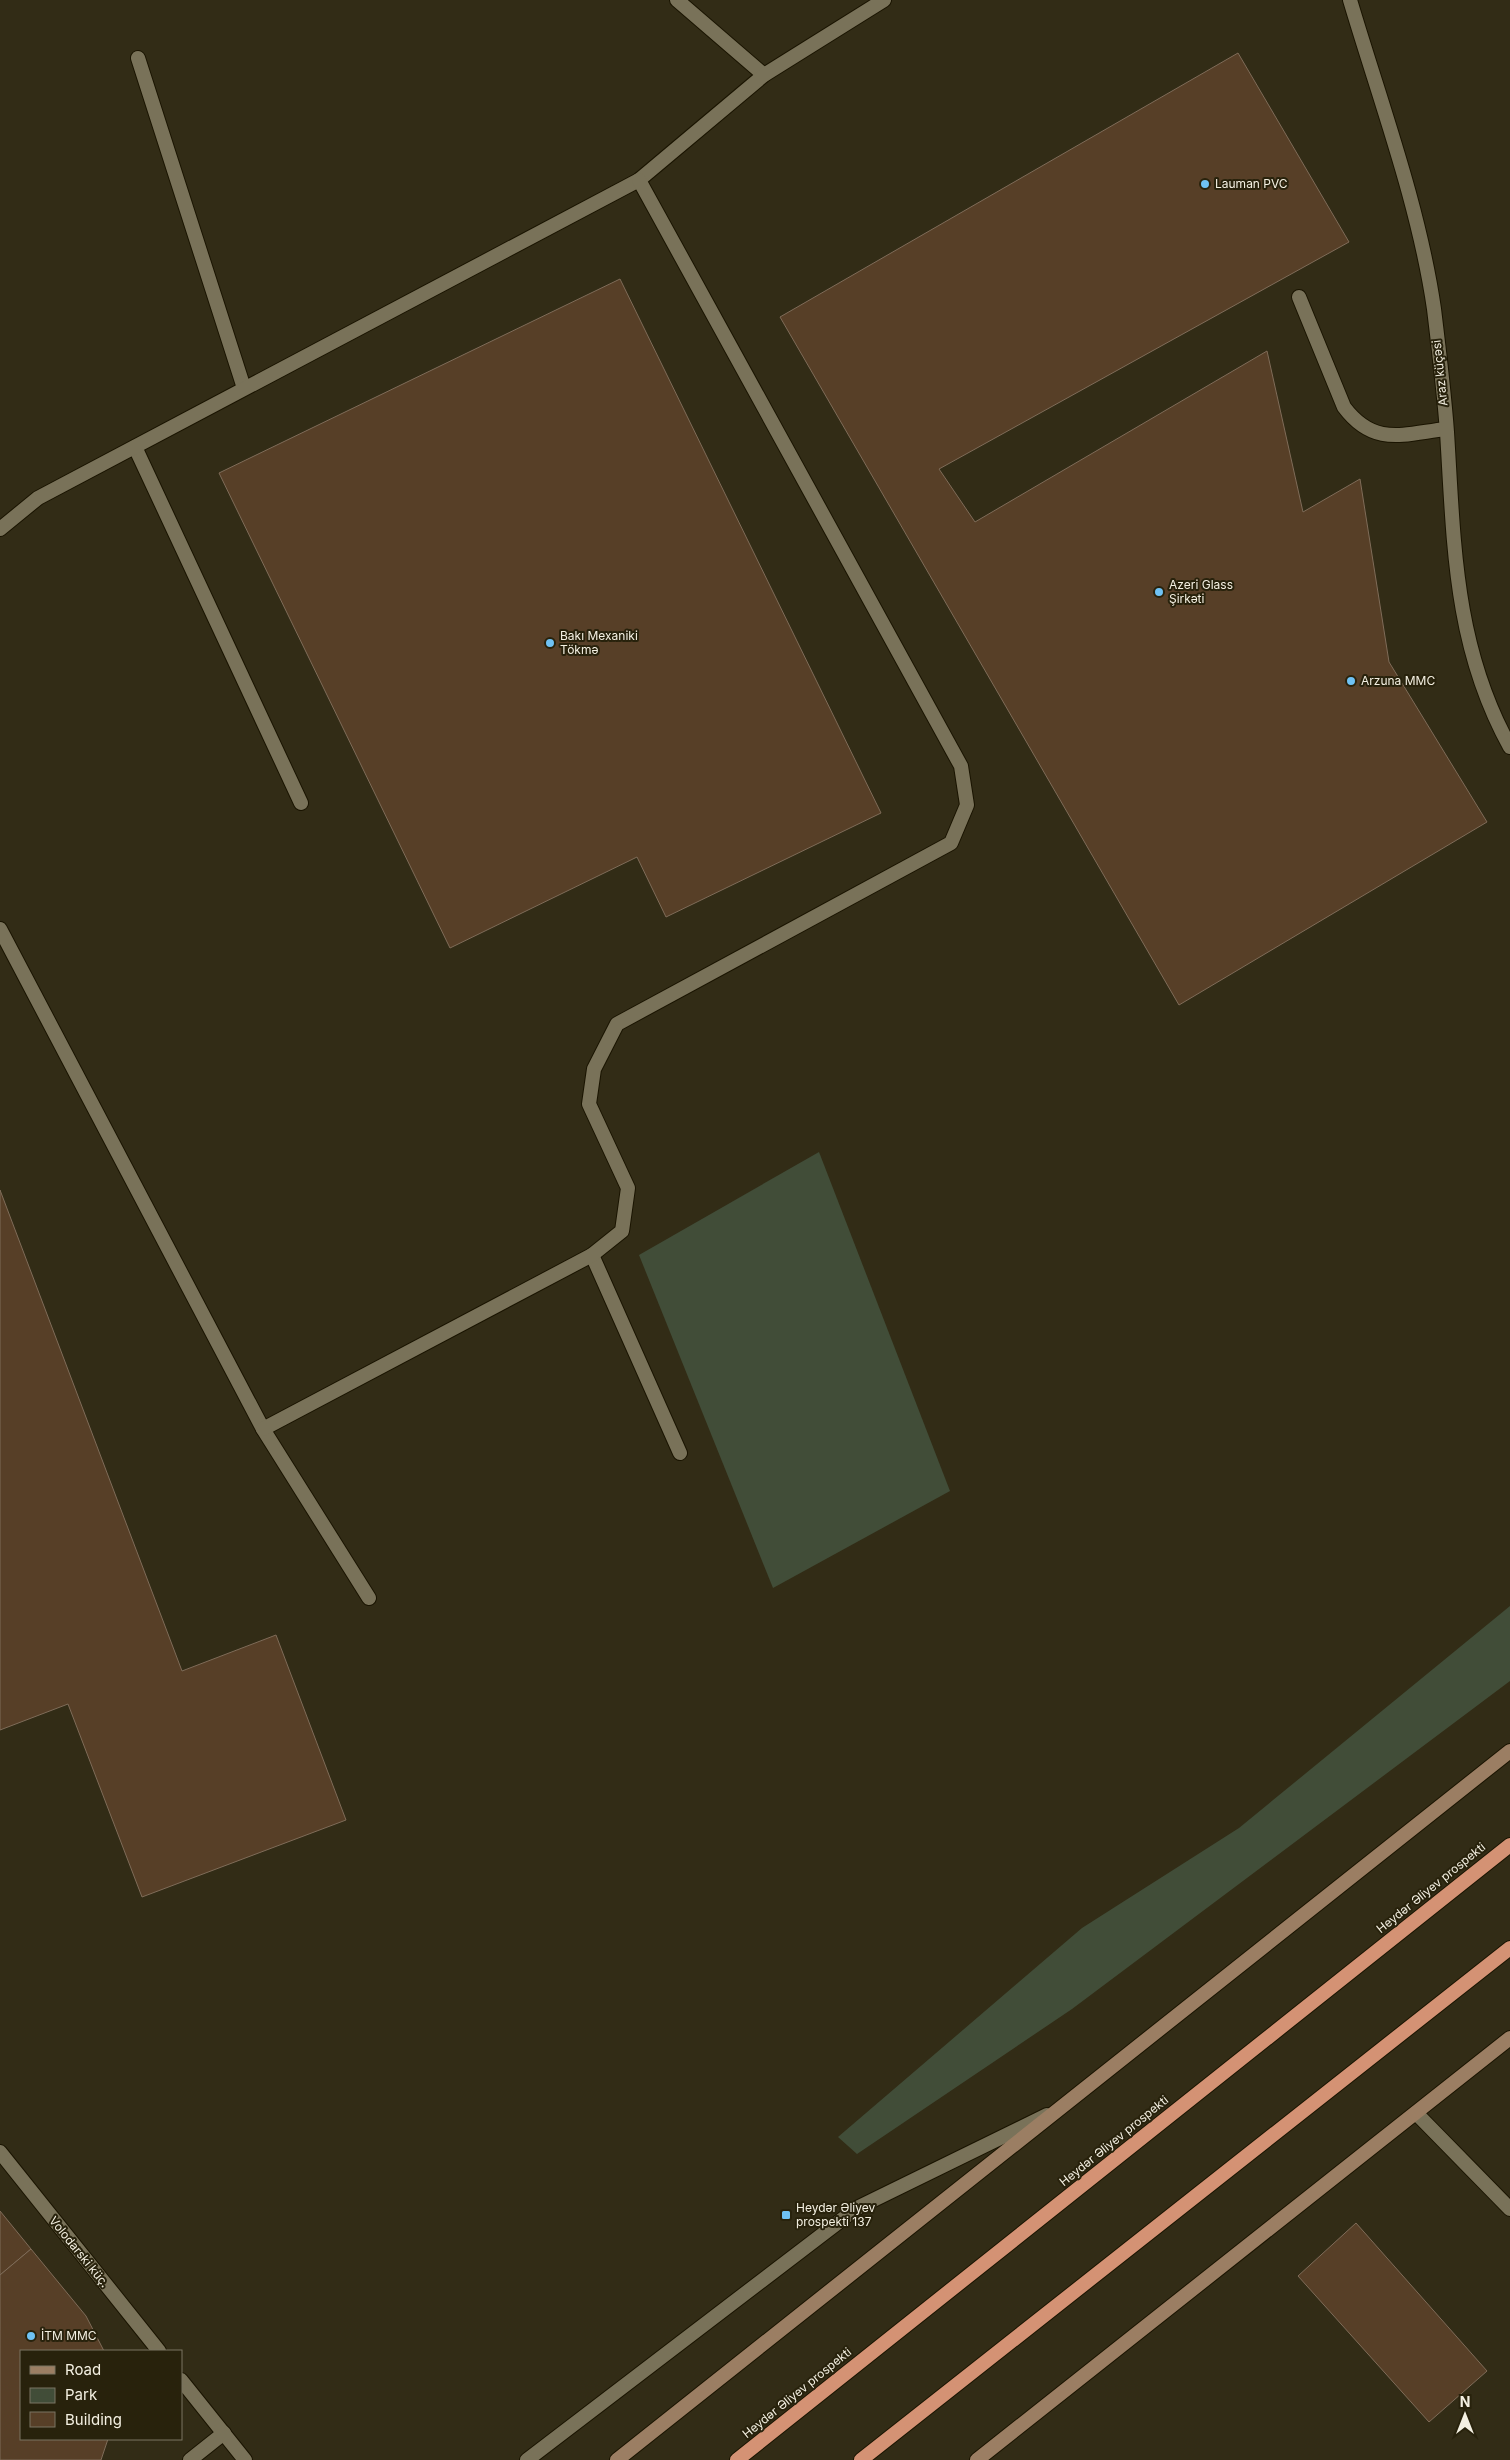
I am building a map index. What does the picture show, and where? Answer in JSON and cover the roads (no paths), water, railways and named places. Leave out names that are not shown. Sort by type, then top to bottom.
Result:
[{"type":"highway","name":"Heydər Əliyev prospekti","points":[[737,2460],[1510,1844]]},
{"type":"highway","points":[[861,2460],[1510,1948]]},
{"type":"main road","points":[[617,2460],[1510,1751]]},
{"type":"main road","points":[[977,2460],[1510,2038]]},
{"type":"street","points":[[677,0],[764,75]]},
{"type":"street","points":[[0,529],[38,498],[639,180],[764,75],[884,0]]},
{"type":"street","name":"Araz küçəsi","points":[[1350,0],[1412,208],[1433,308],[1463,619],[1479,680],[1494,717],[1510,747]]},
{"type":"street","points":[[138,58],[244,388]]},
{"type":"street","points":[[263,1429],[592,1255],[622,1231],[628,1188],[589,1104],[594,1069],[617,1024],[951,843],[967,805],[961,766],[639,180]]},
{"type":"street","points":[[1299,297],[1344,407],[1354,420],[1374,434],[1394,435],[1446,429]]},
{"type":"street","points":[[135,447],[302,803]]},
{"type":"street","points":[[0,929],[263,1429],[369,1598]]},
{"type":"street","points":[[592,1255],[680,1453]]},
{"type":"street","points":[[527,2460],[857,2208],[1059,2109]]},
{"type":"street","points":[[1416,2113],[1510,2209]]},
{"type":"street","name":"Volodarski küç.","points":[[0,2152],[157,2350]]},
{"type":"street","points":[[182,2381],[246,2460]]},
{"type":"street","points":[[190,2460],[224,2433]]},
{"type":"place","name":"Lauman PVC","points":[[1205,184]]},
{"type":"place","name":"Azeri Glass Şirkəti","points":[[1159,592]]},
{"type":"place","name":"Bakı Mexaniki Tökmə","points":[[550,643]]},
{"type":"place","name":"Arzuna MMC","points":[[1351,681]]},
{"type":"place","name":"Heydər Əliyev prospekti 137","points":[[786,2215]]},
{"type":"place","name":"İTM MMC","points":[[31,2336]]}]
